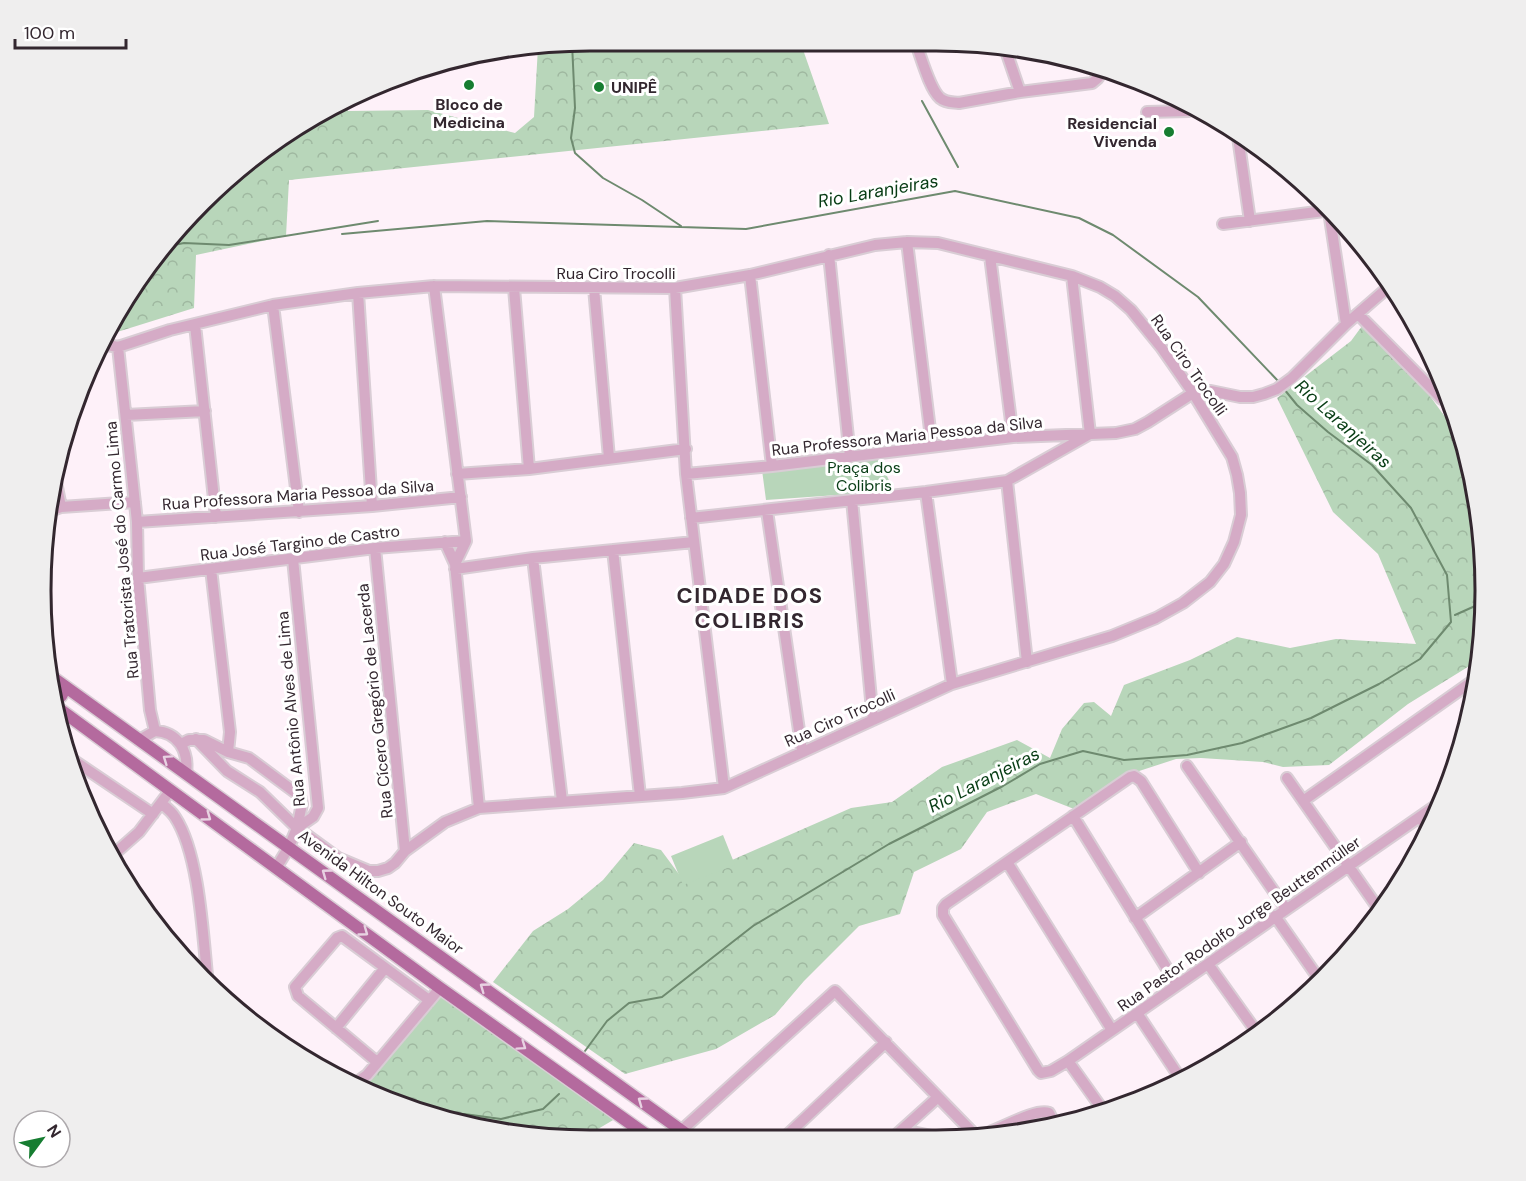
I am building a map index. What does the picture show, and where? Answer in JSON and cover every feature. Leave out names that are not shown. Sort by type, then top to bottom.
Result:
[{"type":"main road","name":"Avenida Hilton Souto Maior","points":[[59,682],[682,1130]]},
{"type":"main road","points":[[61,696],[66,687]]},
{"type":"main road","points":[[73,719],[74,710],[80,706],[99,711]]},
{"type":"main road","points":[[65,713],[440,988],[640,1130]]},
{"type":"street","points":[[919,51],[933,88],[942,99],[949,102],[958,103],[1092,83],[1097,80],[1097,76]]},
{"type":"street","points":[[1008,56],[1020,92]]},
{"type":"street","points":[[1147,112],[1182,111]]},
{"type":"street","points":[[1239,145],[1250,221]]},
{"type":"street","points":[[1223,224],[1319,212]]},
{"type":"street","points":[[1331,224],[1347,324]]},
{"type":"street","points":[[907,242],[932,446]]},
{"type":"street","name":"Rua Ciro Trocolli","points":[[110,346],[118,347],[170,330],[273,305],[358,293],[434,286],[675,288],[750,275],[875,245],[907,242],[938,243],[1072,276],[1100,287],[1131,310],[1161,347],[1193,393],[1232,457],[1237,475],[1240,515],[1234,542],[1224,564],[1210,582],[1183,603],[1156,618],[1112,636],[952,684],[724,788],[479,808],[445,822],[405,851],[388,868],[378,872],[369,872],[338,858],[297,828],[260,792],[227,771],[196,739]]},
{"type":"street","points":[[829,255],[850,457]]},
{"type":"street","points":[[990,256],[1013,437]]},
{"type":"street","points":[[750,275],[772,466]]},
{"type":"street","points":[[691,518],[767,511],[1007,481],[1090,434],[1072,276]]},
{"type":"street","points":[[434,286],[466,541],[455,567]]},
{"type":"street","points":[[514,288],[529,469]]},
{"type":"street","points":[[594,288],[609,458]]},
{"type":"street","points":[[675,288],[686,474],[724,788]]},
{"type":"street","points":[[1193,393],[1203,391],[1253,397],[1282,385],[1384,291]]},
{"type":"street","points":[[358,293],[372,506]]},
{"type":"street","points":[[273,305],[299,512]]},
{"type":"street","points":[[1359,314],[1438,395]]},
{"type":"street","points":[[195,325],[216,517]]},
{"type":"street","name":"Rua Tratorista José do Carmo Lima","points":[[118,347],[137,522],[138,578],[154,731]]},
{"type":"street","name":"Rua Professora Maria Pessoa da Silva","points":[[686,474],[1013,437],[1116,433],[1135,429],[1193,393]]},
{"type":"street","points":[[126,415],[204,411]]},
{"type":"street","name":"Rua Professora Maria Pessoa da Silva","points":[[457,474],[529,469],[686,449]]},
{"type":"street","points":[[1007,481],[1027,663]]},
{"type":"street","points":[[926,492],[952,684]]},
{"type":"street","name":"Rua Professora Maria Pessoa da Silva","points":[[137,522],[299,512],[461,497]]},
{"type":"street","points":[[852,500],[873,720]]},
{"type":"street","points":[[58,508],[135,502]]},
{"type":"street","points":[[767,511],[802,752]]},
{"type":"street","name":"Rua José Targino de Castro","points":[[138,578],[375,548],[466,541]]},
{"type":"street","points":[[445,542],[455,567],[479,808]]},
{"type":"street","points":[[455,567],[694,542]]},
{"type":"street","name":"Rua Cícero Gregório de Lacerda","points":[[375,548],[405,851]]},
{"type":"street","points":[[613,550],[640,796]]},
{"type":"street","points":[[534,558],[561,801]]},
{"type":"street","name":"Rua Antônio Alves de Lima","points":[[276,868],[290,847],[297,828],[313,817],[318,808],[293,559]]},
{"type":"street","points":[[211,569],[230,732],[228,752]]},
{"type":"street","points":[[1303,801],[1467,685]]},
{"type":"street","points":[[139,740],[154,731],[165,731],[174,737],[181,744],[186,755],[186,773]]},
{"type":"street","points":[[181,744],[196,739],[204,740],[228,752],[255,761],[298,793],[302,804],[297,828]]},
{"type":"street","points":[[80,764],[153,814]]},
{"type":"street","points":[[1187,766],[1286,909]]},
{"type":"street","points":[[1112,1030],[1007,862],[1134,776],[1141,781],[1199,873]]},
{"type":"street","points":[[1287,778],[1375,903]]},
{"type":"street","points":[[118,851],[139,832],[170,791]]},
{"type":"street","points":[[162,804],[175,816],[189,850],[197,892],[206,969]]},
{"type":"street","name":"Rua Pastor Rodolfo Jorge Beuttenmüller","points":[[1007,862],[946,904],[943,908],[943,915],[1041,1073],[1051,1071],[1068,1061],[1427,812]]},
{"type":"street","points":[[1073,816],[1177,985]]},
{"type":"street","points":[[1420,817],[1423,821]]},
{"type":"street","points":[[1135,918],[1241,842]]},
{"type":"street","points":[[1275,916],[1315,974]]},
{"type":"street","points":[[377,1062],[298,996],[295,987],[339,936],[342,936],[429,1000]]},
{"type":"street","points":[[1208,963],[1253,1027]]},
{"type":"street","points":[[336,1028],[385,968]]},
{"type":"street","points":[[362,1079],[440,988]]},
{"type":"street","points":[[689,1130],[835,991],[937,1098],[975,1129]]},
{"type":"street","points":[[1137,1013],[1177,1073]]},
{"type":"street","points":[[792,1130],[886,1042]]},
{"type":"street","points":[[1068,1061],[1099,1104]]},
{"type":"street","points":[[902,1130],[937,1098]]},
{"type":"street","points":[[1008,1125],[1039,1112],[1049,1113],[1051,1118]]},
{"type":"green space","name":"UNIPÊ","points":[[590,51],[803,51],[829,124],[289,180],[286,236],[196,255],[194,308],[117,332],[162,262],[209,209],[262,162],[321,123],[348,109],[428,110],[515,133],[534,117],[538,54]]},
{"type":"green space","points":[[1362,326],[1427,392],[1447,419],[1465,485],[1474,555],[1474,626],[1469,666],[1408,704],[1329,765],[1283,767],[1263,762],[1201,758],[1176,759],[1133,773],[1074,809],[1036,794],[987,812],[961,849],[914,872],[900,914],[859,926],[804,981],[775,1015],[716,1049],[625,1074],[493,982],[533,931],[568,909],[603,880],[634,843],[661,850],[684,881],[851,808],[892,802],[942,767],[1017,740],[1050,758],[1062,729],[1084,703],[1094,702],[1111,716],[1124,685],[1190,660],[1237,637],[1290,648],[1336,639],[1416,644],[1378,554],[1333,512],[1277,398],[1351,341]]},
{"type":"green space","name":"Praça dos Colibris","points":[[879,459],[894,491],[766,500],[762,470]]},
{"type":"green space","points":[[723,835],[735,865],[683,885],[671,856]]},
{"type":"green space","points":[[441,992],[620,1116],[596,1130],[555,1129],[485,1120],[417,1101],[367,1081],[380,1069]]},
{"type":"waterway","points":[[572,52],[575,108],[571,138],[575,153],[603,178],[681,226]]},
{"type":"waterway","points":[[922,101],[958,167]]},
{"type":"waterway","name":"Rio Laranjeiras","points":[[342,234],[487,221],[746,229],[955,191],[1079,218],[1113,235],[1198,297],[1279,382]]},
{"type":"waterway","points":[[177,244],[229,245],[378,221]]},
{"type":"waterway","name":"Rio Laranjeiras","points":[[585,1051],[607,1021],[629,1003],[662,997],[753,926],[889,844],[1003,786],[1040,764],[1083,751],[1124,760],[1187,755],[1242,743],[1311,718],[1379,684],[1420,659],[1451,622],[1447,575],[1411,508],[1372,465],[1328,432],[1297,405],[1284,389]]},
{"type":"waterway","points":[[1455,615],[1475,606]]},
{"type":"waterway","name":"Rio Laranjeiras","points":[[459,1114],[501,1119],[543,1109],[559,1094]]},
{"type":"place","name":"Bloco de Medicina","points":[[469,85]]},
{"type":"place","name":"UNIPÊ","points":[[599,87]]},
{"type":"place","name":"Residencial Vivenda","points":[[1169,132]]},
{"type":"district","name":"CIDADE DOS COLIBRIS","points":[[750,608]]}]
